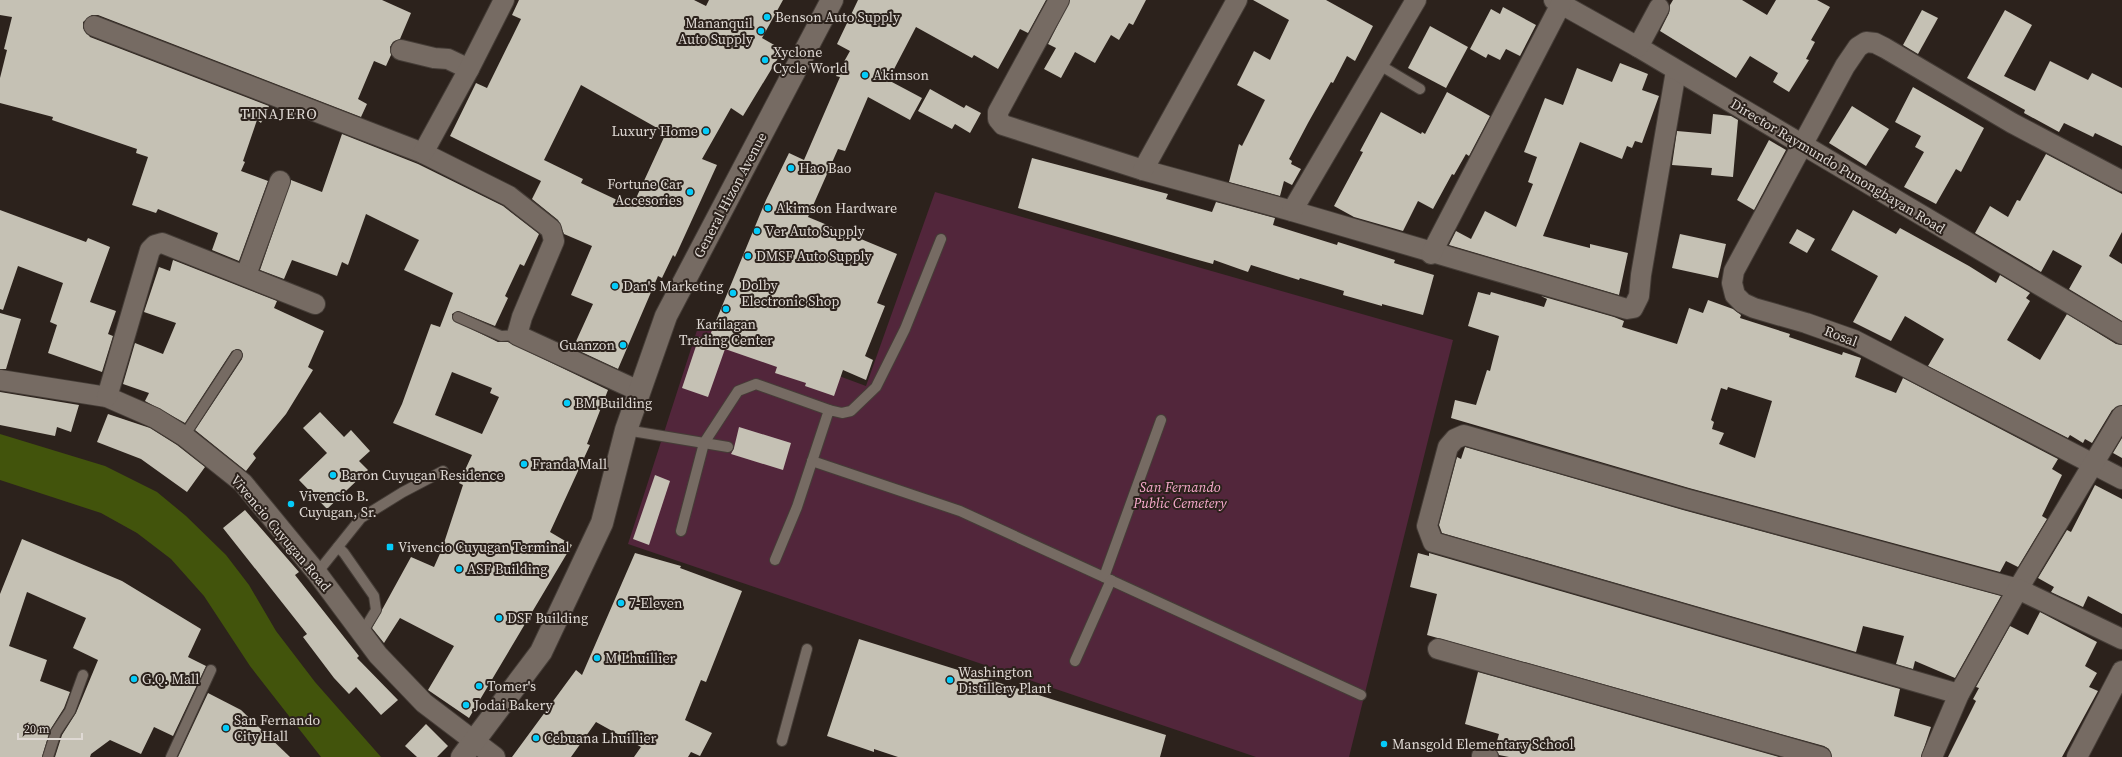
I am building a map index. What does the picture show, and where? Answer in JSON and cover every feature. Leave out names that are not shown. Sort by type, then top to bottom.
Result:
[{"type":"main road","name":"General Hizon Avenue","points":[[468,749],[541,652],[602,523],[626,430],[666,316],[832,0]]},
{"type":"street","points":[[423,153],[469,69],[504,0]]},
{"type":"street","points":[[1059,0],[998,112],[998,120],[1003,125],[1143,170],[1620,308],[1633,308],[1640,296],[1641,275],[1676,71]]},
{"type":"street","points":[[1143,170],[1237,0]]},
{"type":"street","points":[[1292,212],[1416,0]]},
{"type":"street","points":[[1431,254],[1558,2]]},
{"type":"street","name":"Director Raymundo Punongbayan Road","points":[[1558,2],[1638,47],[1676,71],[2122,334]]},
{"type":"street","points":[[1638,47],[1659,8]]},
{"type":"street","points":[[94,26],[423,153],[509,196],[551,229],[554,241],[552,249],[522,317],[517,335],[639,391]]},
{"type":"street","points":[[1802,145],[1849,60],[1858,47],[1866,42],[1875,43],[2012,123],[2122,181]]},
{"type":"street","points":[[401,50],[434,58],[448,59],[469,69]]},
{"type":"street","name":"Rosal","points":[[1802,145],[1734,271],[1732,283],[1735,295],[1743,303],[1754,308],[1806,323],[1854,340],[2122,479]]},
{"type":"street","points":[[246,275],[280,181]]},
{"type":"street","points":[[107,397],[150,250],[155,245],[162,243],[246,275],[315,304]]},
{"type":"street","name":"Vivencio Cuyugan Road","points":[[0,380],[107,397],[155,418],[184,436],[243,483],[317,573],[378,655],[468,749],[495,757]]},
{"type":"street","points":[[1932,757],[1959,694],[2018,589],[2122,416]]},
{"type":"street","points":[[1959,694],[1433,542],[1427,526],[1448,447],[1455,439],[1464,435],[1686,499],[2018,589],[2122,639]]},
{"type":"street","points":[[1438,649],[1821,757]]},
{"type":"street","points":[[2077,757],[2122,671]]},
{"type":"lane","points":[[1378,64],[1420,89]]},
{"type":"lane","points":[[681,531],[704,443],[738,391],[756,384],[829,410],[842,413],[851,411],[876,387],[905,329],[941,239]]},
{"type":"lane","points":[[458,317],[501,336],[517,335]]},
{"type":"lane","points":[[184,436],[237,354]]},
{"type":"lane","points":[[775,560],[812,461],[829,410]]},
{"type":"lane","points":[[1075,661],[1107,578],[1161,420]]},
{"type":"lane","points":[[626,430],[728,447]]},
{"type":"lane","points":[[812,461],[960,511],[1361,695]]},
{"type":"lane","points":[[317,573],[361,518],[403,492],[443,471]]},
{"type":"lane","points":[[338,547],[344,552],[374,596],[376,610],[362,633]]},
{"type":"lane","points":[[782,741],[807,649]]},
{"type":"lane","points":[[172,757],[211,670]]},
{"type":"lane","points":[[48,757],[56,732],[70,711],[82,675]]},
{"type":"green space","name":"San Fernando Public Cemetery","points":[[935,192],[1453,340],[1349,757],[1256,757],[628,544],[699,324],[866,386]]},
{"type":"shaded area","points":[[0,434],[105,466],[157,492],[186,516],[226,555],[249,585],[276,631],[315,682],[381,757],[321,757],[250,666],[204,596],[171,559],[137,533],[101,513],[0,480]]},
{"type":"building","points":[[0,0],[382,0],[411,13],[400,39],[393,42],[390,47],[391,55],[386,66],[374,61],[358,99],[367,104],[361,117],[98,15],[92,15],[83,22],[83,28],[90,37],[269,106],[261,123],[257,120],[241,171],[268,181],[239,261],[212,250],[218,233],[158,209],[156,213],[132,205],[148,157],[136,153],[137,149],[52,120],[53,117],[0,103],[0,78],[7,50],[4,49],[12,17],[0,15]]},
{"type":"building","points":[[519,0],[694,0],[706,6],[709,0],[783,0],[762,38],[783,50],[743,116],[731,108],[702,159],[717,165],[675,257],[673,255],[662,278],[658,276],[618,369],[573,348],[593,304],[571,295],[592,246],[564,234],[558,220],[532,199],[541,181],[450,136],[476,83],[487,88],[521,19],[512,15]],"holes":[[[581,85],[666,133],[632,207],[581,183],[583,179],[544,160]]]},
{"type":"building","points":[[858,0],[1046,0],[1028,33],[1020,29],[998,69],[974,55],[972,58],[916,27],[892,73],[893,74],[890,81],[922,98],[910,120],[868,97],[845,151],[838,149],[808,217],[897,254],[877,303],[885,306],[865,356],[873,360],[866,380],[843,370],[834,396],[805,386],[806,383],[775,373],[777,367],[725,349],[708,397],[682,388],[699,337],[708,340],[766,200],[789,153],[804,160],[840,77],[836,76],[850,51],[837,44]]},
{"type":"building","points":[[1070,0],[1146,0],[1133,25],[1129,23],[1119,40],[1111,35],[1095,63],[1075,52],[1061,78],[1044,69],[1056,48],[1048,44]]},
{"type":"building","points":[[1253,0],[1326,0],[1373,26],[1355,61],[1347,56],[1333,83],[1331,82],[1308,123],[1289,159],[1292,161],[1291,164],[1301,169],[1292,185],[1284,181],[1280,196],[1229,182],[1239,144],[1242,146],[1265,100],[1237,85],[1254,51],[1270,60],[1289,20]]},
{"type":"building","points":[[1673,0],[1742,0],[1767,15],[1776,0],[1817,0],[1830,7],[1811,40],[1815,42],[1806,59],[1809,60],[1789,92],[1773,82],[1778,73],[1750,56],[1736,78],[1660,31],[1669,13],[1670,5]]},
{"type":"building","points":[[1503,7],[1536,25],[1520,56],[1506,49],[1500,60],[1488,54],[1486,58],[1470,49],[1491,9],[1500,14]]},
{"type":"building","points":[[1922,10],[1938,18],[1918,54],[1903,45]]},
{"type":"building","points":[[2005,10],[2032,25],[2004,76],[2035,91],[2050,61],[2088,80],[2092,73],[2122,88],[2122,146],[2095,133],[2093,137],[2064,123],[2059,132],[2024,113],[2025,110],[1967,78]]},
{"type":"building","points":[[1430,26],[1468,47],[1446,88],[1408,68]]},
{"type":"building","points":[[1620,63],[1648,74],[1642,90],[1659,96],[1642,143],[1635,141],[1632,148],[1627,146],[1622,159],[1580,142],[1543,236],[1590,248],[1590,244],[1628,253],[1619,295],[1449,245],[1456,231],[1471,239],[1485,211],[1516,227],[1533,184],[1528,182],[1537,157],[1524,152],[1545,98],[1563,105],[1577,68],[1612,82]]},
{"type":"building","points":[[1913,87],[1984,128],[1961,172],[1956,169],[1936,204],[1904,187],[1924,152],[1915,147],[1921,136],[1895,122]]},
{"type":"building","points":[[930,89],[964,108],[966,105],[981,113],[970,133],[955,124],[952,129],[918,111]]},
{"type":"building","points":[[1447,92],[1490,116],[1469,156],[1466,154],[1454,175],[1452,174],[1433,209],[1418,201],[1403,231],[1354,217],[1334,206],[1363,152],[1360,151],[1381,112],[1421,134],[1422,132],[1425,134]]},
{"type":"building","points":[[1852,106],[1889,129],[1866,166],[1829,143]]},
{"type":"building","points":[[1713,114],[1731,116],[1738,120],[1733,177],[1711,175],[1712,168],[1672,165],[1677,131],[1711,134]]},
{"type":"building","points":[[342,134],[418,164],[503,206],[539,234],[524,266],[520,264],[505,296],[508,298],[495,326],[458,311],[452,314],[453,320],[498,342],[508,342],[608,390],[587,444],[590,445],[550,532],[572,545],[469,718],[428,690],[454,646],[400,618],[384,643],[372,628],[411,557],[434,567],[442,549],[463,485],[459,483],[472,455],[393,423],[402,404],[431,324],[440,327],[453,293],[404,270],[419,240],[366,214],[348,265],[342,262],[337,276],[292,260],[284,279],[260,270],[291,180],[322,192]],"holes":[[[452,372],[492,388],[490,393],[499,397],[482,434],[435,415]]]},
{"type":"building","points":[[1769,140],[1786,150],[1754,210],[1737,200]]},
{"type":"building","points":[[2046,154],[2122,194],[2122,232],[2109,256],[2122,264],[2122,321],[2069,289],[2082,266],[2053,250],[2041,272],[1975,233],[1990,206],[2008,217],[2017,200],[2020,201]]},
{"type":"building","points":[[1032,158],[1168,194],[1166,199],[1212,212],[1216,202],[1275,218],[1273,225],[1337,245],[1338,242],[1395,260],[1394,263],[1434,275],[1423,315],[1382,304],[1382,306],[1343,295],[1344,291],[1300,278],[1299,280],[1251,265],[1248,272],[1214,260],[1213,264],[1018,208]]},
{"type":"building","points":[[0,210],[86,242],[88,238],[110,247],[90,302],[116,311],[108,334],[113,336],[102,372],[48,353],[57,325],[50,322],[63,283],[18,266],[3,310],[0,309]]},
{"type":"building","points":[[1853,210],[1896,234],[1900,228],[1969,266],[1996,283],[2000,275],[2030,293],[2026,298],[2030,301],[2007,340],[2040,360],[2067,314],[2116,344],[2122,345],[2122,405],[2112,410],[2092,443],[2085,439],[2083,443],[2070,435],[2068,438],[1928,366],[1944,339],[1905,316],[1891,341],[1853,322],[1878,276],[1831,250]]},
{"type":"building","points":[[1797,229],[1815,239],[1807,253],[1789,243]]},
{"type":"building","points":[[1680,234],[1726,244],[1718,278],[1672,268]]},
{"type":"building","points":[[173,260],[277,301],[274,308],[324,331],[308,367],[313,370],[286,414],[253,454],[256,458],[246,471],[195,430],[242,359],[243,355],[241,350],[237,349],[232,351],[185,423],[145,401],[149,393],[123,384],[135,343],[163,354],[176,323],[144,312],[159,267],[170,271]]},
{"type":"building","points":[[1478,292],[1490,295],[1491,292],[1544,307],[1547,299],[1541,296],[1614,317],[1624,321],[1622,327],[1677,344],[1689,308],[1703,313],[1708,300],[1733,309],[1741,315],[1740,318],[1790,334],[1789,337],[1842,355],[1843,352],[1861,358],[1855,377],[1896,393],[1903,378],[2058,459],[2052,469],[2062,475],[2042,516],[2047,519],[2018,567],[2006,561],[2000,572],[1689,488],[1451,418],[1455,400],[1476,405],[1487,370],[1490,371],[1499,336],[1468,326]],"holes":[[[1728,387],[1772,401],[1755,458],[1719,444],[1724,433],[1712,429],[1714,422],[1711,420],[1721,388],[1727,390]]]},
{"type":"building","points":[[0,313],[21,319],[6,369],[0,369]]},
{"type":"building","points":[[0,392],[79,405],[71,432],[57,427],[55,436],[0,425]]},
{"type":"building","name":"Baron Cuyugan Residence","points":[[320,412],[344,437],[351,430],[370,451],[359,461],[368,470],[327,509],[299,480],[327,453],[303,428]]},
{"type":"building","points":[[108,414],[150,428],[177,445],[205,467],[187,492],[141,459],[97,442]]},
{"type":"building","points":[[739,427],[791,443],[783,470],[731,454]]},
{"type":"building","points":[[2122,438],[2122,458],[2113,453]]},
{"type":"building","points":[[1465,447],[1683,510],[2001,596],[1955,678],[1915,661],[1913,669],[1896,664],[1904,636],[1863,626],[1856,652],[1442,533],[1439,525],[1457,457],[1461,459]]},
{"type":"building","points":[[655,475],[670,481],[649,545],[633,539]]},
{"type":"building","points":[[2095,485],[2122,499],[2122,614],[2088,596],[2083,607],[2051,592],[2054,587],[2038,578],[2067,530],[2071,532]]},
{"type":"building","points":[[245,510],[299,572],[295,575],[359,656],[357,658],[398,700],[381,715],[356,687],[349,694],[334,678],[303,637],[307,634],[223,528]]},
{"type":"building","points":[[22,539],[122,581],[201,629],[188,657],[206,666],[173,736],[154,727],[141,754],[110,740],[91,754],[90,757],[55,757],[62,735],[76,713],[98,660],[73,648],[86,618],[27,592],[9,646],[47,660],[40,681],[70,692],[64,708],[50,730],[42,757],[0,757],[0,594]]},
{"type":"building","points":[[635,553],[681,566],[680,568],[742,591],[706,682],[701,680],[685,720],[712,733],[700,756],[691,752],[688,757],[634,757],[641,747],[596,722],[571,757],[512,757],[576,670],[582,675]]},
{"type":"building","points":[[1418,553],[1429,556],[1429,553],[1900,689],[1894,716],[1931,727],[1921,757],[1832,757],[1829,749],[1824,746],[1427,635],[1437,594],[1410,587]]},
{"type":"building","points":[[2040,612],[2097,642],[2085,666],[2097,673],[2089,687],[2098,691],[2062,757],[1948,757],[1976,701],[1973,699],[1979,688],[1976,687],[2010,626],[2028,635]]},
{"type":"building","name":"Washington Distillery Plant","points":[[859,639],[1166,735],[1160,757],[898,757],[874,749],[874,752],[827,736]]},
{"type":"building","points":[[1478,672],[1779,757],[1509,757],[1499,755],[1495,748],[1499,734],[1465,724]]},
{"type":"building","name":"San Fernando City Hall","points":[[208,693],[241,710],[290,757],[178,757]]},
{"type":"building","points":[[426,724],[448,746],[437,757],[417,757],[405,746]]},
{"type":"place","name":"Benson Auto Supply","points":[[767,17]]},
{"type":"place","name":"Mananquil Auto Supply","points":[[761,31]]},
{"type":"place","name":"Xyclone Cycle World","points":[[765,60]]},
{"type":"place","name":"Akimson","points":[[865,75]]},
{"type":"place","name":"Luxury Home","points":[[706,131]]},
{"type":"place","name":"Hao Bao","points":[[791,168]]},
{"type":"place","name":"Fortune Car Accesories","points":[[690,192]]},
{"type":"place","name":"Akimson Hardware","points":[[768,208]]},
{"type":"place","name":"Ver Auto Supply","points":[[757,231]]},
{"type":"place","name":"DMSF Auto Supply","points":[[748,256]]},
{"type":"place","name":"Dan's Marketing","points":[[615,286]]},
{"type":"place","name":"Dolby Electronic Shop","points":[[733,293]]},
{"type":"place","name":"Karilagan Trading Center","points":[[726,309]]},
{"type":"place","name":"Guanzon","points":[[623,345]]},
{"type":"place","name":"BM Building","points":[[567,403]]},
{"type":"place","name":"Franda Mall","points":[[524,464]]},
{"type":"place","name":"Baron Cuyugan Residence","points":[[333,475]]},
{"type":"place","name":"Vivencio B. Cuyugan, Sr.","points":[[291,504]]},
{"type":"place","name":"Vivencio Cuyugan Terminal","points":[[390,547]]},
{"type":"place","name":"ASF Building","points":[[459,569]]},
{"type":"place","name":"7-Eleven","points":[[621,603]]},
{"type":"place","name":"DSF Building","points":[[499,618]]},
{"type":"place","name":"M Lhuillier","points":[[597,658]]},
{"type":"place","name":"G.Q. Mall","points":[[134,679]]},
{"type":"place","name":"Washington Distillery Plant","points":[[950,680]]},
{"type":"place","name":"Tomer's","points":[[479,686]]},
{"type":"place","name":"Jodai Bakery","points":[[466,705]]},
{"type":"place","name":"San Fernando City Hall","points":[[226,728]]},
{"type":"place","name":"Cebuana Lhuillier","points":[[536,738]]},
{"type":"place","name":"Mansgold Elementary School","points":[[1384,744]]},
{"type":"district","name":"TINAJERO","points":[[279,113]]}]
